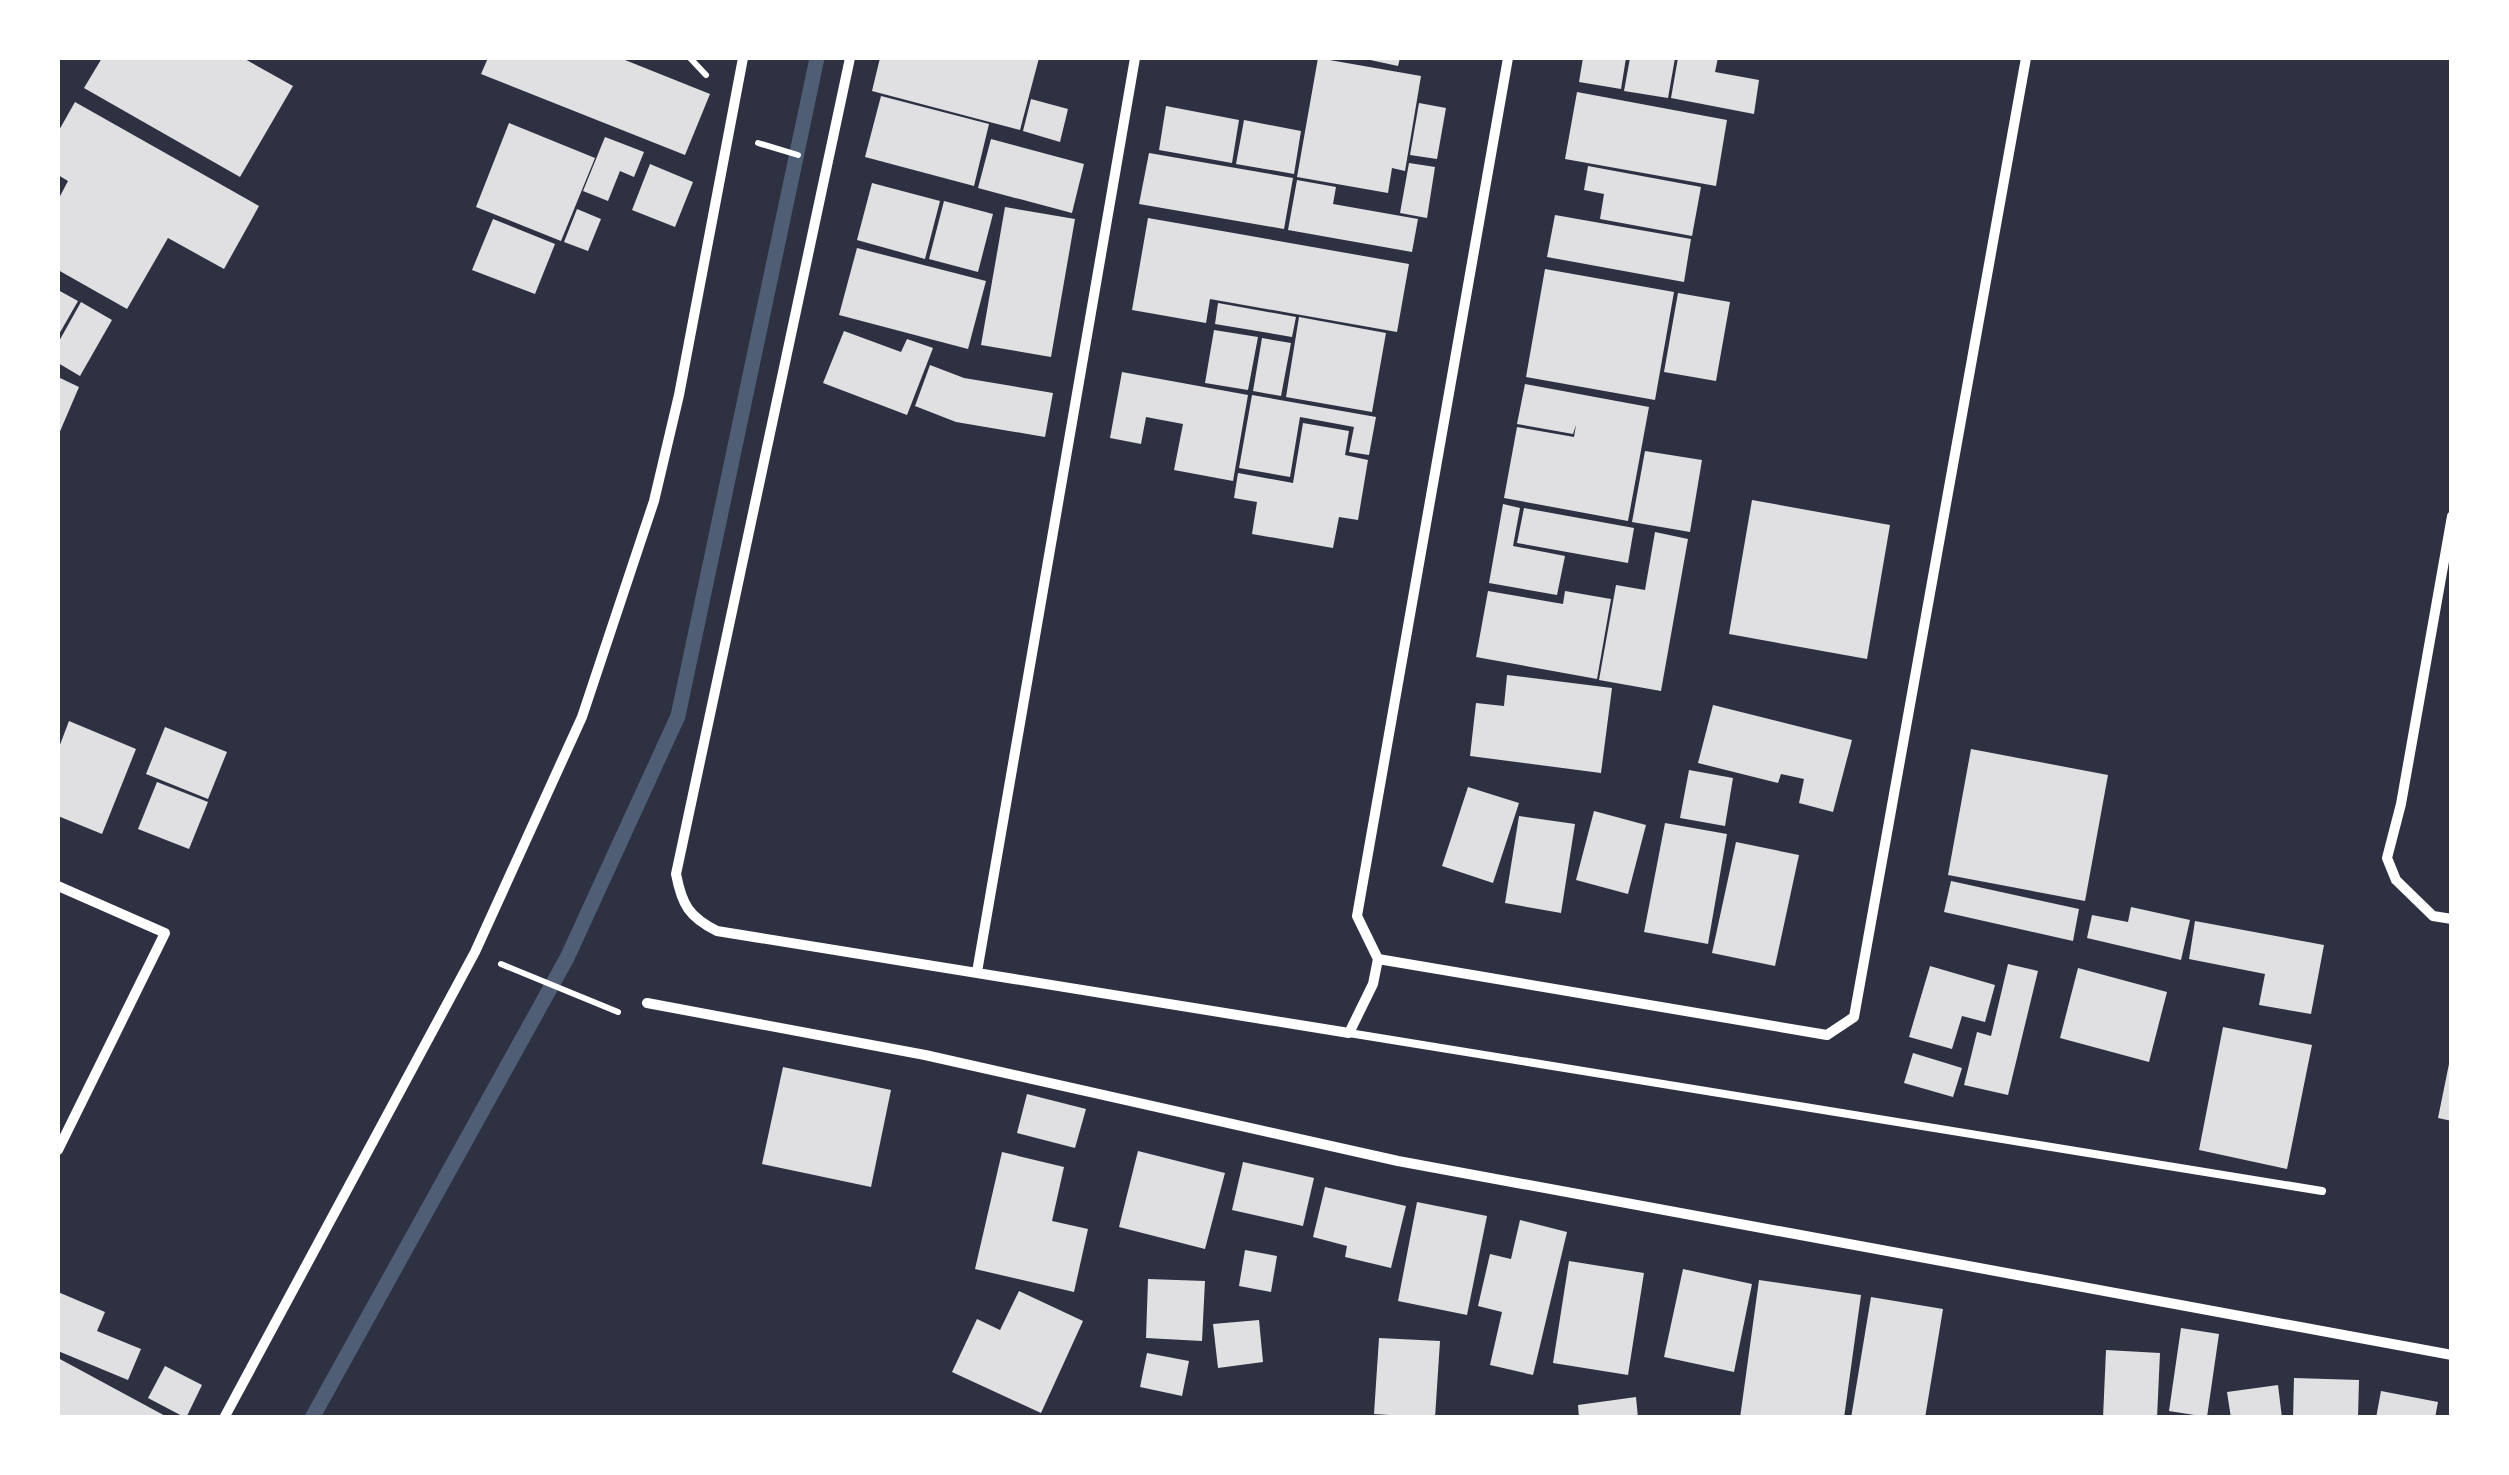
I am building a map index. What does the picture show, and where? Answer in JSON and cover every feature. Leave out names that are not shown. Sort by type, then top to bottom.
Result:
[{"type":"street","points":[[224,1418],[475,952],[582,717],[654,501],[679,394],[743,58]]},
{"type":"street","points":[[850,58],[676,874],[681,900],[693,919],[717,930],[1350,1033],[1373,984],[1378,959],[1358,916],[1508,58]]},
{"type":"street","points":[[977,972],[1135,58]]},
{"type":"street","points":[[1378,959],[1826,1035],[1854,1017],[2026,58]]},
{"type":"street","points":[[2452,516],[2401,804],[2387,858],[2396,880],[2433,916],[2452,919]]},
{"type":"street","points":[[58,886],[165,933],[58,1150]]},
{"type":"street","points":[[646,1003],[925,1055],[1398,1161],[2452,1355]]},
{"type":"lane","points":[[1350,1033],[2322,1191]]},
{"type":"path","points":[[764,144],[811,158]]},
{"type":"path","points":[[502,964],[624,1014],[646,1003]]},
{"type":"building","points":[[102,58],[243,58],[293,86],[240,177],[84,88]]},
{"type":"building","points":[[488,58],[620,58],[710,94],[685,155],[481,74]]},
{"type":"building","points":[[880,58],[1039,58],[1020,130],[872,91]]},
{"type":"building","points":[[1318,58],[1421,76],[1405,171],[1392,168],[1388,193],[1297,177]]},
{"type":"building","points":[[1361,58],[1400,58],[1398,66]]},
{"type":"building","points":[[1583,58],[1626,58],[1621,89],[1579,82]]},
{"type":"building","points":[[1630,58],[1675,58],[1668,98],[1624,91]]},
{"type":"building","points":[[1678,58],[1718,58],[1715,72],[1759,80],[1754,114],[1671,98]]},
{"type":"building","points":[[1577,92],[1727,120],[1716,186],[1565,159]]},
{"type":"building","points":[[881,96],[989,124],[974,186],[865,157]]},
{"type":"building","points":[[1031,99],[1068,109],[1060,142],[1023,131]]},
{"type":"building","points":[[75,102],[259,206],[224,269],[168,238],[127,309],[58,270],[58,200],[68,181],[58,175],[58,132]]},
{"type":"building","points":[[1419,103],[1446,108],[1437,159],[1410,155]]},
{"type":"building","points":[[1166,106],[1239,120],[1232,163],[1159,150]]},
{"type":"building","points":[[1244,120],[1301,131],[1294,174],[1236,164]]},
{"type":"building","points":[[509,123],[595,158],[561,241],[476,207]]},
{"type":"building","points":[[605,137],[644,152],[634,177],[620,171],[608,201],[583,191]]},
{"type":"building","points":[[991,139],[1084,164],[1072,213],[978,188]]},
{"type":"building","points":[[1149,153],[1293,178],[1284,229],[1139,204]]},
{"type":"building","points":[[1409,163],[1435,167],[1427,218],[1400,213]]},
{"type":"building","points":[[650,164],[693,182],[675,227],[632,210]]},
{"type":"building","points":[[1588,166],[1701,187],[1692,236],[1600,219],[1604,194],[1584,190]]},
{"type":"building","points":[[1297,180],[1336,187],[1333,204],[1418,219],[1412,252],[1288,230]]},
{"type":"building","points":[[872,183],[940,201],[925,259],[857,240]]},
{"type":"building","points":[[944,201],[993,214],[978,272],[929,259]]},
{"type":"building","points":[[1005,207],[1075,219],[1051,357],[981,345]]},
{"type":"building","points":[[577,209],[601,219],[588,251],[564,242]]},
{"type":"building","points":[[1555,215],[1691,239],[1684,282],[1547,257]]},
{"type":"building","points":[[1148,218],[1409,264],[1397,332],[1210,299],[1206,323],[1132,310]]},
{"type":"building","points":[[493,219],[555,244],[535,294],[472,270]]},
{"type":"building","points":[[857,248],[986,281],[968,349],[839,315]]},
{"type":"building","points":[[1545,269],[1674,292],[1655,400],[1526,377]]},
{"type":"building","points":[[58,290],[78,301],[58,336]]},
{"type":"building","points":[[1678,293],[1730,302],[1716,381],[1664,372]]},
{"type":"building","points":[[81,302],[112,320],[80,376],[58,363],[58,343]]},
{"type":"building","points":[[1218,303],[1296,317],[1292,337],[1215,324]]},
{"type":"building","points":[[1299,317],[1386,333],[1372,412],[1286,397]]},
{"type":"building","points":[[1214,330],[1258,337],[1248,390],[1205,383]]},
{"type":"building","points":[[844,331],[901,352],[907,339],[933,348],[907,415],[823,383]]},
{"type":"building","points":[[1262,338],[1291,343],[1281,396],[1253,391]]},
{"type":"building","points":[[930,365],[964,378],[1053,393],[1045,437],[956,422],[915,406]]},
{"type":"building","points":[[1122,372],[1248,395],[1233,481],[1174,470],[1183,424],[1146,417],[1141,444],[1110,438]]},
{"type":"building","points":[[58,377],[79,387],[58,436]]},
{"type":"building","points":[[1525,384],[1649,407],[1628,521],[1504,498],[1517,427],[1574,437],[1576,425],[1573,434],[1517,424]]},
{"type":"building","points":[[1252,395],[1376,417],[1369,455],[1349,452],[1354,427],[1300,417],[1290,477],[1239,468]]},
{"type":"building","points":[[1303,423],[1349,431],[1345,455],[1368,460],[1358,520],[1339,517],[1333,548],[1252,534],[1257,502],[1234,498],[1238,473],[1293,483]]},
{"type":"building","points":[[1645,451],[1702,460],[1690,532],[1632,522]]},
{"type":"building","points":[[1752,500],[1890,525],[1867,659],[1729,634]]},
{"type":"building","points":[[1503,504],[1520,508],[1513,546],[1565,556],[1557,595],[1489,583]]},
{"type":"building","points":[[1524,508],[1634,528],[1628,563],[1517,543]]},
{"type":"building","points":[[1655,532],[1688,539],[1661,691],[1599,680],[1616,585],[1645,590]]},
{"type":"building","points":[[1488,591],[1563,604],[1565,591],[1611,599],[1597,679],[1476,657]]},
{"type":"building","points":[[1507,675],[1612,688],[1601,773],[1470,756],[1476,703],[1504,706]]},
{"type":"building","points":[[1713,705],[1852,740],[1833,812],[1799,803],[1804,779],[1781,774],[1778,783],[1698,763]]},
{"type":"building","points":[[69,721],[136,749],[102,834],[58,816],[58,750]]},
{"type":"building","points":[[165,727],[227,752],[208,799],[146,774]]},
{"type":"building","points":[[1971,749],[2108,775],[2085,901],[1948,875]]},
{"type":"building","points":[[1689,770],[1733,778],[1725,826],[1680,818]]},
{"type":"building","points":[[157,782],[208,802],[189,849],[138,829]]},
{"type":"building","points":[[1468,787],[1519,803],[1493,883],[1442,866]]},
{"type":"building","points":[[1594,811],[1646,825],[1628,894],[1576,880]]},
{"type":"building","points":[[1519,816],[1575,824],[1561,913],[1505,903]]},
{"type":"building","points":[[1665,823],[1727,834],[1708,944],[1644,932]]},
{"type":"building","points":[[1736,842],[1799,855],[1775,966],[1712,953]]},
{"type":"building","points":[[1951,881],[2079,909],[2073,941],[1944,912]]},
{"type":"building","points":[[2131,907],[2190,920],[2181,960],[2087,938],[2092,915],[2128,922]]},
{"type":"building","points":[[2195,921],[2324,945],[2311,1014],[2259,1005],[2265,974],[2189,959]]},
{"type":"building","points":[[2008,964],[2038,971],[2008,1095],[1964,1085],[1977,1032],[1991,1036]]},
{"type":"building","points":[[1930,966],[1995,985],[1985,1022],[1962,1016],[1952,1049],[1909,1037]]},
{"type":"building","points":[[2078,968],[2167,992],[2149,1062],[2060,1038]]},
{"type":"building","points":[[2223,1027],[2312,1045],[2287,1169],[2199,1150]]},
{"type":"building","points":[[1913,1053],[1962,1068],[1953,1097],[1904,1083]]},
{"type":"building","points":[[2452,1059],[2452,1121],[2438,1118]]},
{"type":"building","points":[[783,1067],[891,1090],[871,1187],[762,1164]]},
{"type":"building","points":[[1027,1094],[1086,1109],[1075,1148],[1017,1133]]},
{"type":"building","points":[[1138,1151],[1225,1173],[1205,1249],[1119,1227]]},
{"type":"building","points":[[1002,1152],[1064,1167],[1052,1221],[1088,1229],[1074,1292],[975,1269]]},
{"type":"building","points":[[1243,1162],[1314,1178],[1303,1226],[1232,1210]]},
{"type":"building","points":[[1325,1187],[1406,1206],[1391,1268],[1345,1257],[1347,1246],[1313,1237]]},
{"type":"building","points":[[1417,1202],[1487,1216],[1467,1315],[1398,1301]]},
{"type":"building","points":[[1520,1220],[1567,1232],[1533,1375],[1490,1365],[1502,1312],[1478,1306],[1490,1254],[1511,1259]]},
{"type":"building","points":[[1245,1250],[1277,1256],[1271,1292],[1239,1286]]},
{"type":"building","points":[[1569,1261],[1644,1273],[1628,1375],[1553,1363]]},
{"type":"building","points":[[1683,1269],[1752,1284],[1734,1372],[1664,1357]]},
{"type":"building","points":[[1148,1279],[1205,1281],[1202,1341],[1146,1338]]},
{"type":"building","points":[[1759,1280],[1861,1295],[1844,1418],[1740,1418]]},
{"type":"building","points":[[1019,1291],[1083,1321],[1041,1413],[952,1372],[977,1319],[1000,1330]]},
{"type":"building","points":[[58,1292],[105,1312],[97,1331],[141,1349],[128,1380],[58,1351]]},
{"type":"building","points":[[1871,1297],[1943,1309],[1925,1418],[1851,1418]]},
{"type":"building","points":[[1259,1320],[1263,1362],[1218,1368],[1213,1324]]},
{"type":"building","points":[[2181,1328],[2219,1334],[2207,1417],[2169,1411]]},
{"type":"building","points":[[1379,1338],[1440,1341],[1435,1418],[1374,1414]]},
{"type":"building","points":[[2106,1350],[2160,1353],[2157,1418],[2103,1418]]},
{"type":"building","points":[[1147,1353],[1189,1361],[1182,1396],[1140,1387]]},
{"type":"building","points":[[58,1358],[169,1418],[58,1418]]},
{"type":"building","points":[[165,1366],[202,1385],[186,1418],[148,1398]]},
{"type":"building","points":[[2294,1378],[2359,1380],[2358,1418],[2293,1418]]},
{"type":"building","points":[[2278,1385],[2282,1418],[2231,1418],[2227,1392]]},
{"type":"building","points":[[2381,1391],[2438,1402],[2435,1418],[2376,1418]]},
{"type":"building","points":[[1636,1397],[1638,1418],[1579,1418],[1578,1405]]},
{"type":"waterway","points":[[312,1418],[567,958],[678,716],[817,58]]}]
